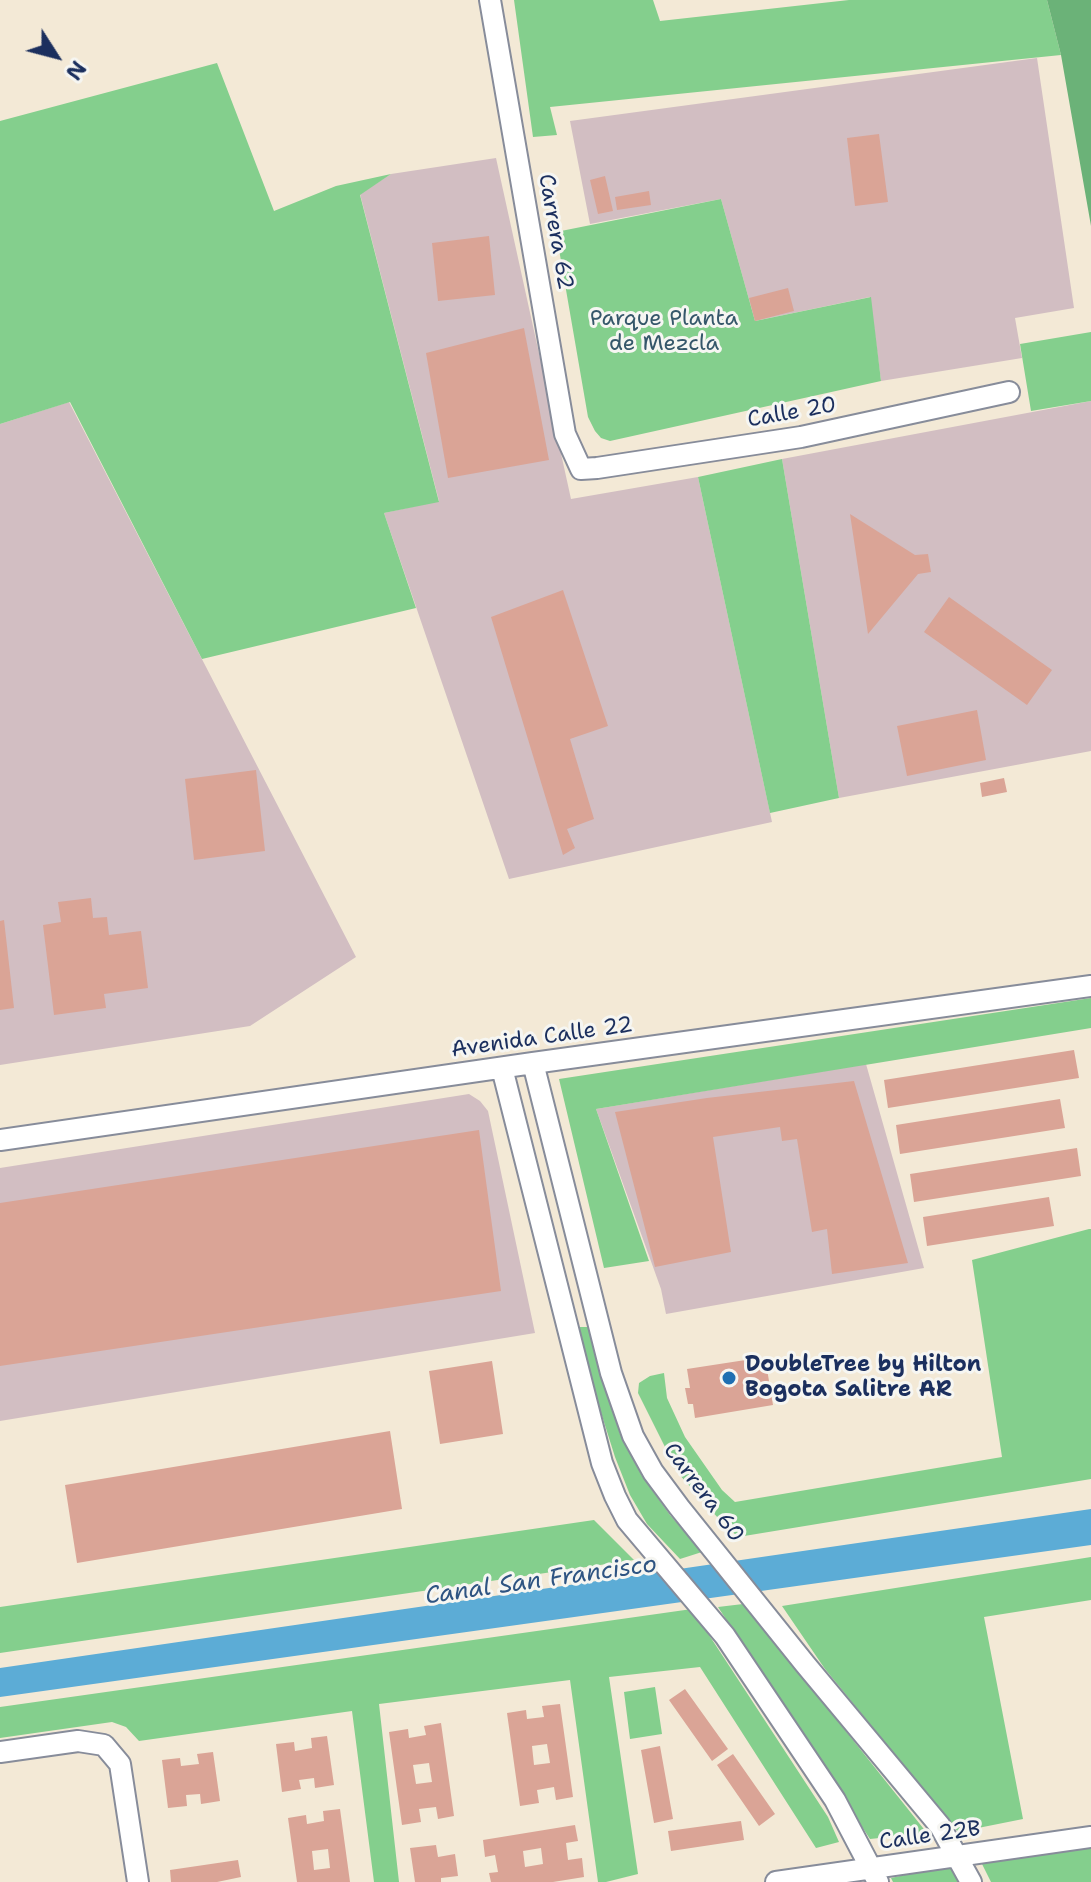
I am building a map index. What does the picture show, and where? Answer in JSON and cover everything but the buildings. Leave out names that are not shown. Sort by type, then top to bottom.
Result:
[{"type":"street","name":"Carrera 62","points":[[490,0],[565,434],[581,469]]},
{"type":"street","name":"Calle 20","points":[[581,469],[801,437],[1009,392]]},
{"type":"street","name":"Avenida Calle 22","points":[[0,1140],[1091,986]]},
{"type":"street","name":"Carrera 60","points":[[533,1063],[611,1373],[633,1436],[653,1472],[940,1826],[971,1882]]},
{"type":"street","points":[[502,1068],[602,1463],[627,1520],[725,1636],[835,1800],[875,1875]]},
{"type":"street","points":[[562,1307],[592,1302]]},
{"type":"street","points":[[0,1752],[78,1741],[104,1745],[120,1764],[138,1882]]},
{"type":"street","name":"Calle 22B","points":[[776,1882],[875,1875],[958,1856],[1091,1837]]},
{"type":"shaded area","points":[[1037,58],[1074,308],[1015,318],[1022,358],[881,381],[870,297],[755,321],[721,199],[590,224],[570,121]]},
{"type":"shaded area","points":[[496,158],[571,499],[698,477],[772,822],[509,879],[384,513],[439,501],[360,194],[391,174]]},
{"type":"shaded area","points":[[1091,401],[1091,751],[839,798],[782,459]]},
{"type":"shaded area","points":[[69,402],[356,957],[250,1026],[0,1065],[0,424]]},
{"type":"shaded area","points":[[866,1064],[924,1268],[666,1314],[661,1289],[596,1109]]},
{"type":"shaded area","points":[[469,1094],[488,1111],[535,1333],[0,1421],[0,1168]]},
{"type":"green space","points":[[514,0],[653,0],[660,21],[849,0],[1047,0],[1061,55],[550,107],[557,135],[533,137]]},
{"type":"green space","points":[[1047,0],[1091,0],[1091,226],[1061,55]]},
{"type":"green space","points":[[217,63],[274,211],[336,186],[391,174],[360,195],[439,502],[384,513],[416,608],[202,659],[70,402],[0,424],[0,121]]},
{"type":"green space","name":"Parque Planta de Mezcla","points":[[721,199],[755,321],[871,297],[881,381],[610,441],[601,438],[588,417],[556,232]]},
{"type":"green space","points":[[1091,332],[1091,401],[1031,411],[1020,344]]},
{"type":"green space","points":[[782,459],[839,798],[770,813],[698,477]]},
{"type":"green space","points":[[1091,998],[1091,1028],[596,1109],[649,1261],[604,1268],[559,1079]]},
{"type":"green space","points":[[1091,1229],[1091,1479],[738,1537],[678,1473],[638,1393],[639,1383],[650,1376],[664,1373],[667,1398],[685,1437],[722,1490],[735,1502],[1002,1457],[972,1260]]},
{"type":"green space","points":[[577,1327],[589,1327],[620,1434],[642,1476],[702,1552],[680,1559],[647,1524],[630,1495],[615,1457]]},
{"type":"green space","points":[[594,1520],[634,1560],[0,1653],[0,1607]]},
{"type":"green space","points":[[1091,1557],[1091,1600],[984,1617],[1023,1819],[958,1832],[825,1669],[782,1606]]},
{"type":"green space","points":[[743,1604],[927,1833],[870,1839],[718,1607]]},
{"type":"green space","points":[[692,1609],[828,1817],[839,1842],[816,1848],[700,1667],[609,1677],[638,1874],[606,1882],[598,1882],[570,1680],[379,1704],[399,1882],[374,1882],[352,1711],[139,1741],[126,1727],[112,1722],[0,1738],[0,1707]]},
{"type":"green space","points":[[655,1687],[662,1734],[630,1739],[624,1692]]},
{"type":"green space","points":[[1091,1846],[1091,1882],[991,1882],[981,1862]]},
{"type":"green space","points":[[950,1865],[958,1882],[893,1882],[891,1878]]},
{"type":"water","points":[[1091,1509],[1091,1545],[0,1697],[0,1668]]},
{"type":"place","name":"DoubleTree by Hilton Bogota Salitre AR","points":[[729,1378]]},
{"type":"water label","name":"Canal San Francisco","points":[[541,1581]]}]
